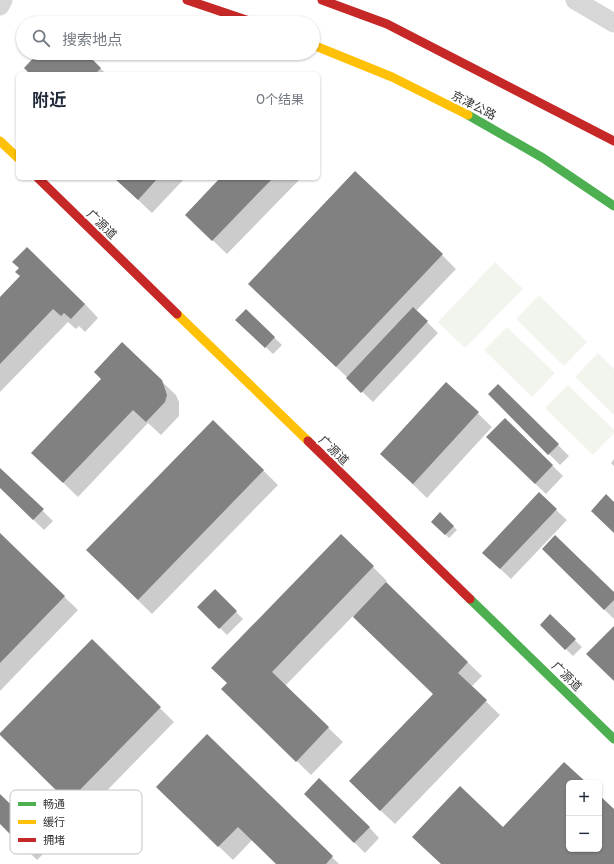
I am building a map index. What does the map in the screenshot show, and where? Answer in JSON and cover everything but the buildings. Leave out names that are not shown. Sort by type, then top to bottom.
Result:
[{"type":"main road","points":[[187,0],[234,16]]},
{"type":"main road","points":[[322,0],[387,24],[614,141]]},
{"type":"main road","name":"京津公路","points":[[320,48],[361,63],[500,132],[614,206]]},
{"type":"main road","points":[[0,141],[16,156]]},
{"type":"main road","name":"广源道","points":[[40,180],[614,739]]},
{"type":"street","points":[[0,6],[3,0]]},
{"type":"street","points":[[575,0],[614,23]]},
{"type":"shaded area","points":[[495,262],[523,289],[465,348],[438,322]]},
{"type":"shaded area","points":[[539,295],[587,342],[564,366],[516,319]]},
{"type":"shaded area","points":[[507,327],[555,373],[532,397],[484,350]]},
{"type":"shaded area","points":[[598,353],[614,369],[614,415],[575,377]]},
{"type":"shaded area","points":[[568,385],[614,430],[614,433],[593,455],[545,408]]},
{"type":"traffic: fast","points":[[468,115],[543,158],[614,206]]},
{"type":"traffic: fast","points":[[470,599],[614,739]]},
{"type":"traffic: slow","points":[[320,48],[392,77],[468,115]]},
{"type":"traffic: slow","points":[[0,141],[16,156]]},
{"type":"traffic: slow","points":[[177,314],[308,441]]},
{"type":"traffic: jam","points":[[187,0],[234,16]]},
{"type":"traffic: jam","points":[[322,0],[387,24],[614,141]]},
{"type":"traffic: jam","points":[[40,180],[177,314]]},
{"type":"traffic: jam","points":[[308,441],[470,599]]}]
